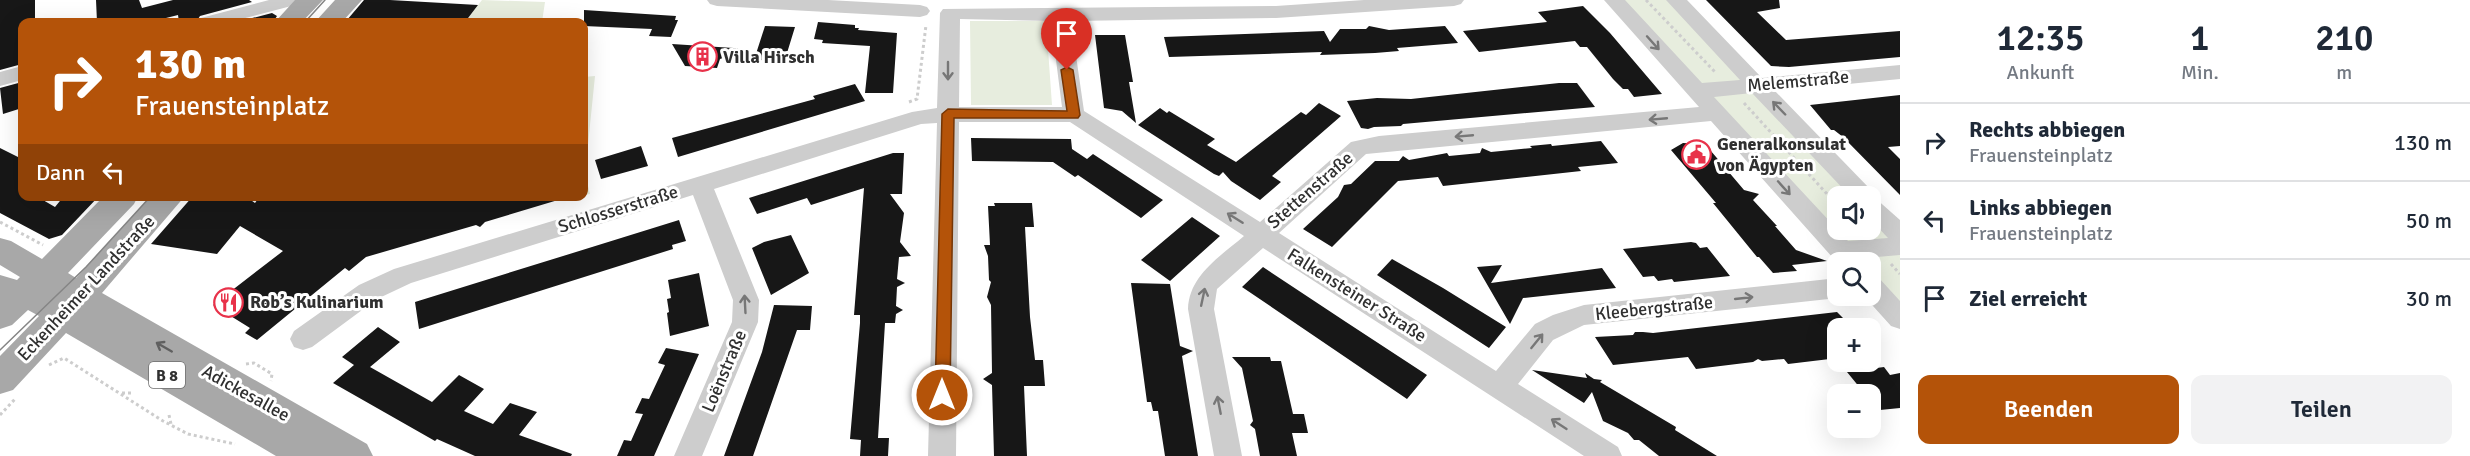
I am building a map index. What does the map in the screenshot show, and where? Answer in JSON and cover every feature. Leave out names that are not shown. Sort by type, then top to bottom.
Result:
[{"type":"main road","points":[[292,18],[310,0]]},
{"type":"main road","points":[[332,18],[349,0]]},
{"type":"main road","name":"Eckenheimer Landstraße","points":[[24,284],[117,201]]},
{"type":"main road","name":"Eckenheimer Landstraße","points":[[0,379],[72,305],[166,201]]},
{"type":"main road","name":"B 8","points":[[0,250],[24,284]]},
{"type":"main road","name":"Adickesallee","points":[[24,284],[72,305],[354,456]]},
{"type":"main road","name":"Adickesallee","points":[[72,305],[138,359],[274,434],[302,455]]},
{"type":"street","points":[[223,18],[292,0]]},
{"type":"street","points":[[717,0],[917,11]]},
{"type":"street","points":[[942,456],[950,13],[994,7],[1060,15],[1089,8],[1276,12],[1449,0]]},
{"type":"street","points":[[1614,0],[1842,251],[1900,246]]},
{"type":"street","points":[[1676,0],[1853,186]]},
{"type":"street","points":[[1060,15],[1074,115]]},
{"type":"street","name":"Melemstraße","points":[[1697,91],[1900,72]]},
{"type":"street","points":[[0,79],[18,74]]},
{"type":"street","name":"Stettenstraße","points":[[1228,456],[1201,309],[1201,298],[1206,284],[1359,148],[1379,144],[1716,113]]},
{"type":"street","name":"Schlosserstraße","points":[[303,339],[368,292],[403,276],[920,117],[948,114],[1074,115]]},
{"type":"street","name":"Falkensteiner Straße","points":[[1074,115],[1608,456]]},
{"type":"street","name":"Loënstraße","points":[[688,456],[745,322],[746,300],[700,184]]},
{"type":"street","points":[[1881,215],[1900,235]]},
{"type":"street","name":"Kleebergstraße","points":[[1500,386],[1544,332],[1562,322],[1584,315],[1827,289]]},
{"type":"street","points":[[1881,297],[1900,319]]},
{"type":"path","points":[[906,103],[917,99],[917,11]]},
{"type":"path","points":[[0,222],[24,284]]},
{"type":"path","points":[[48,366],[64,358],[188,434],[246,446]]},
{"type":"path","points":[[120,393],[134,393]]},
{"type":"path","points":[[169,416],[171,424]]},
{"type":"green space","points":[[482,0],[545,2],[543,18],[468,18]]},
{"type":"green space","points":[[1619,0],[1683,0],[1851,186],[1827,186],[1827,237],[1709,97]]},
{"type":"green space","points":[[970,21],[1046,21],[1052,105],[971,105]]},
{"type":"green space","points":[[595,76],[588,145],[588,77]]},
{"type":"green space","points":[[1881,219],[1900,241],[1900,320],[1881,299],[1881,252],[1840,252],[1829,240],[1881,240]]},
{"type":"building","points":[[0,0],[35,0],[35,18],[18,18],[18,65],[0,70]]},
{"type":"building","points":[[96,0],[139,0],[142,8],[173,0],[249,0],[252,2],[199,18],[178,18],[178,15],[166,18],[97,18]]},
{"type":"building","points":[[364,0],[478,5],[468,18],[349,18]]},
{"type":"building","points":[[1706,0],[1779,0],[1780,8],[1757,12],[1786,40],[1900,31],[1900,57],[1789,67],[1771,66]]},
{"type":"building","points":[[1583,6],[1610,33],[1662,94],[1634,97],[1628,89],[1623,89],[1613,79],[1587,47],[1580,47],[1575,41],[1479,52],[1463,31],[1547,22],[1538,12]]},
{"type":"building","points":[[584,10],[676,16],[675,20],[678,20],[671,37],[649,36],[652,29],[588,26],[588,18],[584,18]]},
{"type":"building","points":[[272,13],[277,16],[276,18],[253,18]]},
{"type":"building","points":[[818,22],[855,25],[855,28],[859,28],[858,30],[897,33],[893,93],[865,93],[870,46],[822,43],[823,40],[814,39]]},
{"type":"building","points":[[765,26],[795,27],[787,53],[783,53],[781,62],[754,60]]},
{"type":"building","points":[[1369,26],[1389,30],[1445,26],[1458,43],[1397,48],[1399,51],[1375,53],[1320,55],[1322,52],[1169,57],[1164,37],[1324,31],[1330,42],[1340,29],[1366,29]]},
{"type":"building","points":[[1095,35],[1125,35],[1133,82],[1129,82],[1136,123],[1122,111],[1104,108]]},
{"type":"building","name":"Villa Hirsch","points":[[672,44],[749,49],[720,59],[717,68],[685,66]]},
{"type":"building","points":[[18,83],[18,109],[3,114],[0,88]]},
{"type":"building","points":[[1577,83],[1595,107],[1368,129],[1361,128],[1347,101],[1377,98],[1411,99]]},
{"type":"building","points":[[855,84],[865,101],[678,157],[672,138],[815,99],[813,96]]},
{"type":"building","points":[[1900,95],[1900,146],[1888,147],[1900,159],[1900,195],[1843,137],[1831,130],[1810,105]]},
{"type":"building","points":[[1319,103],[1341,116],[1272,176],[1281,182],[1260,200],[1231,181],[1223,172],[1219,176],[1214,174],[1138,125],[1160,108],[1167,113],[1169,111],[1215,139],[1207,145],[1236,162],[1301,112],[1306,115]]},
{"type":"building","points":[[971,138],[1071,139],[1072,149],[1087,159],[1093,154],[1163,200],[1141,218],[1078,175],[1075,177],[1053,162],[972,161]]},
{"type":"building","points":[[1601,141],[1618,163],[1578,167],[1581,171],[1443,186],[1438,177],[1398,181],[1332,247],[1303,229],[1338,197],[1344,185],[1351,184],[1375,161],[1399,161],[1403,156],[1409,160],[1447,153],[1449,156],[1480,153],[1482,148],[1491,152],[1532,148],[1530,146]]},
{"type":"building","points":[[1683,143],[1705,144],[1744,190],[1759,194],[1753,200],[1796,250],[1827,261],[1792,265],[1797,271],[1773,273],[1757,257],[1713,203],[1716,203],[1671,150]]},
{"type":"building","points":[[641,146],[648,166],[601,179],[595,160]]},
{"type":"building","points":[[0,148],[18,157],[18,201],[45,201],[55,207],[60,201],[94,201],[62,235],[49,239],[0,213]]},
{"type":"building","points":[[893,153],[904,153],[902,194],[890,194],[904,213],[900,242],[911,256],[899,257],[897,279],[905,283],[897,287],[896,306],[903,310],[896,314],[895,323],[885,323],[878,438],[889,438],[888,456],[860,456],[861,440],[850,439],[860,323],[860,315],[854,315],[864,188],[811,205],[807,198],[757,214],[749,198]]},
{"type":"building","points":[[189,201],[252,201],[255,203],[256,201],[555,201],[485,222],[480,227],[476,225],[366,257],[349,271],[345,268],[257,340],[245,333],[250,328],[213,305],[283,251],[240,226],[217,254],[151,244]]},
{"type":"building","points":[[994,203],[1032,203],[1034,227],[1025,227],[1030,317],[1035,360],[1043,360],[1045,386],[1024,386],[1027,456],[994,456],[992,385],[983,379],[992,373],[991,305],[987,297],[991,282],[988,256],[984,245],[990,245],[988,206],[995,206]]},
{"type":"building","points":[[1192,217],[1220,236],[1170,281],[1141,260]]},
{"type":"building","points":[[679,220],[686,241],[672,245],[673,249],[419,329],[415,302]]},
{"type":"building","points":[[791,235],[809,273],[771,295],[752,248],[764,242]]},
{"type":"building","points":[[1696,243],[1700,248],[1707,247],[1730,276],[1674,282],[1672,279],[1658,281],[1654,276],[1643,277],[1623,249]]},
{"type":"building","points":[[1392,259],[1506,327],[1489,348],[1377,275]]},
{"type":"building","points":[[1502,265],[1491,283],[1602,268],[1616,288],[1523,298],[1510,324],[1477,267]]},
{"type":"building","points":[[1263,267],[1427,375],[1407,399],[1242,287]]},
{"type":"building","points":[[699,273],[709,326],[670,336],[667,299],[671,298],[668,280]]},
{"type":"building","points":[[1131,283],[1170,284],[1180,346],[1193,351],[1182,356],[1198,456],[1165,456],[1158,411],[1153,411],[1151,402],[1147,402]]},
{"type":"building","points":[[774,305],[812,306],[810,330],[797,330],[753,456],[724,456],[762,352]]},
{"type":"building","points":[[1837,312],[1843,318],[1827,318],[1827,359],[1788,364],[1784,359],[1762,361],[1758,359],[1753,362],[1696,369],[1688,357],[1613,365],[1595,337],[1633,335],[1635,332],[1653,333]]},
{"type":"building","points":[[378,327],[400,342],[370,367],[432,402],[459,375],[484,389],[464,411],[493,424],[510,403],[537,412],[519,435],[572,454],[571,456],[475,456],[437,439],[435,441],[333,383],[354,365],[342,357]]},
{"type":"building","points":[[666,348],[699,354],[654,456],[617,456],[624,440],[631,441],[643,414],[635,413],[642,398],[649,399],[665,365],[658,363]]},
{"type":"building","points":[[1232,357],[1270,357],[1271,361],[1281,361],[1293,414],[1304,414],[1308,433],[1292,433],[1297,456],[1260,456],[1255,429],[1250,425],[1253,421],[1242,368]]},
{"type":"building","points":[[1881,367],[1884,367],[1890,375],[1900,373],[1900,408],[1881,410],[1881,384],[1857,384],[1847,372],[1881,372]]},
{"type":"building","points":[[1532,370],[1587,378],[1585,373],[1594,379],[1602,380],[1600,382],[1676,427],[1675,430],[1717,456],[1659,456],[1639,440],[1634,440],[1628,433],[1603,421],[1592,392],[1584,403]]},
{"type":"tram line","points":[[309,18],[325,0]]},
{"type":"tram line","points":[[0,350],[86,267],[146,201]]},
{"type":"place","name":"Villa Hirsch","points":[[702,57]]},
{"type":"place","name":"Generalkonsulat von Ägypten","points":[[1696,154]]},
{"type":"place","name":"Rob’s Kulinarium","points":[[229,302]]},
{"type":"route","points":[[942,395],[948,114],[1074,115],[1067,70]]}]
